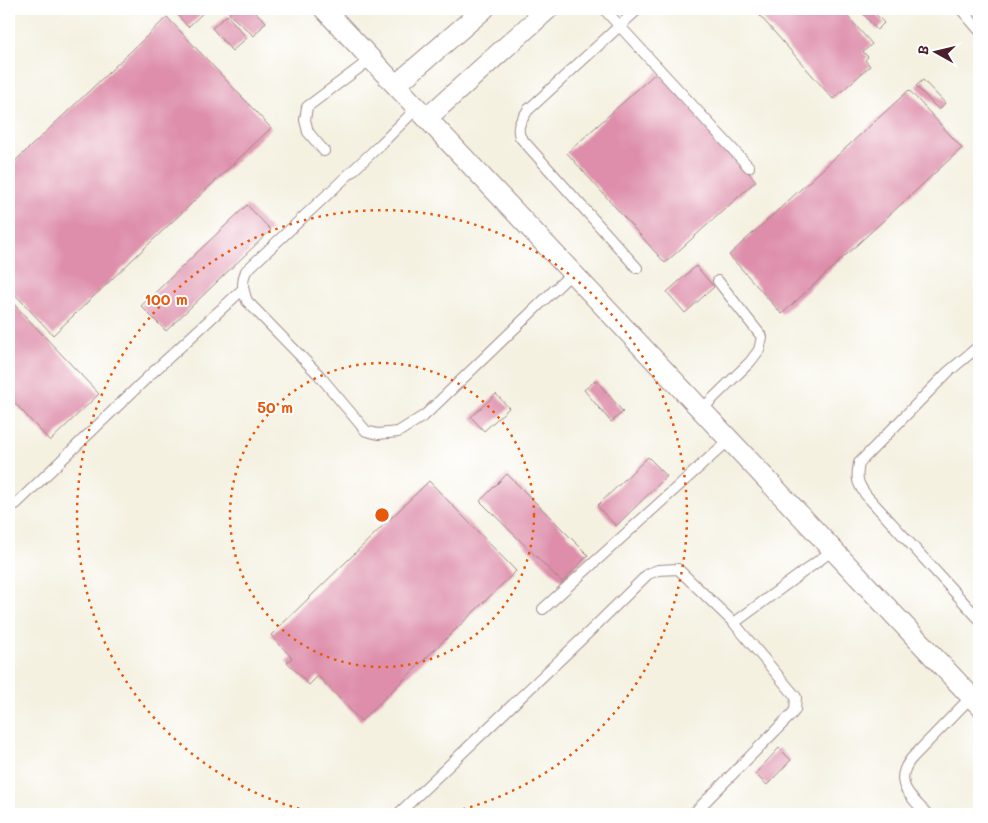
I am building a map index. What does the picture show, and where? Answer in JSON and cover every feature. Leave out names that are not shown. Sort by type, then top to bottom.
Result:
[{"type":"street","points":[[324,9],[975,701]]},
{"type":"street","points":[[396,85],[484,9]]},
{"type":"street","points":[[422,113],[548,9]]},
{"type":"lane","points":[[604,9],[749,168]]},
{"type":"lane","points":[[637,268],[520,137],[518,131],[519,124],[528,110],[638,9]]},
{"type":"lane","points":[[960,9],[979,30]]},
{"type":"lane","points":[[324,151],[308,132],[305,120],[307,107],[371,59]]},
{"type":"lane","points":[[422,113],[381,144],[246,271],[243,278],[243,289],[247,301],[319,375],[366,431],[378,434],[398,432],[425,415],[572,273]]},
{"type":"lane","points":[[701,410],[750,362],[759,350],[762,337],[718,281]]},
{"type":"lane","points":[[16,504],[152,373],[243,289]]},
{"type":"lane","points":[[979,346],[948,372],[859,464],[856,475],[858,485],[866,495],[979,619]]},
{"type":"lane","points":[[543,609],[730,440]]},
{"type":"lane","points":[[734,623],[833,550]]},
{"type":"lane","points":[[398,814],[648,574],[658,570],[678,569],[734,623],[796,697],[795,710],[693,814]]},
{"type":"lane","points":[[927,814],[906,792],[903,783],[905,766],[975,701]]},
{"type":"building","points":[[183,9],[207,9],[188,27],[177,14]]},
{"type":"building","points":[[233,9],[252,9],[266,22],[254,36],[229,14]]},
{"type":"building","points":[[754,9],[841,9],[872,44],[863,52],[868,57],[865,60],[870,66],[833,99]]},
{"type":"building","points":[[859,9],[871,9],[884,23],[877,30]]},
{"type":"building","points":[[227,15],[247,38],[232,51],[212,28]]},
{"type":"building","points":[[167,17],[271,128],[53,335],[9,288],[9,167]]},
{"type":"building","points":[[658,71],[756,181],[665,263],[567,153]]},
{"type":"building","points":[[923,80],[945,103],[939,110],[916,86]]},
{"type":"building","points":[[909,90],[962,148],[782,314],[729,255]]},
{"type":"building","points":[[247,205],[271,230],[166,331],[141,306]]},
{"type":"building","points":[[696,266],[714,287],[685,313],[667,292]]},
{"type":"building","points":[[9,299],[99,394],[50,441],[9,397]]},
{"type":"building","points":[[596,380],[623,412],[611,422],[584,390]]},
{"type":"building","points":[[496,394],[509,408],[484,431],[471,417]]},
{"type":"building","points":[[648,457],[667,476],[616,526],[597,506]]},
{"type":"building","points":[[507,474],[588,555],[562,582],[480,501]]},
{"type":"building","points":[[429,481],[516,571],[361,721],[318,676],[309,685],[287,662],[292,658],[271,635]]},
{"type":"building","points":[[779,748],[791,760],[767,785],[755,774]]}]
